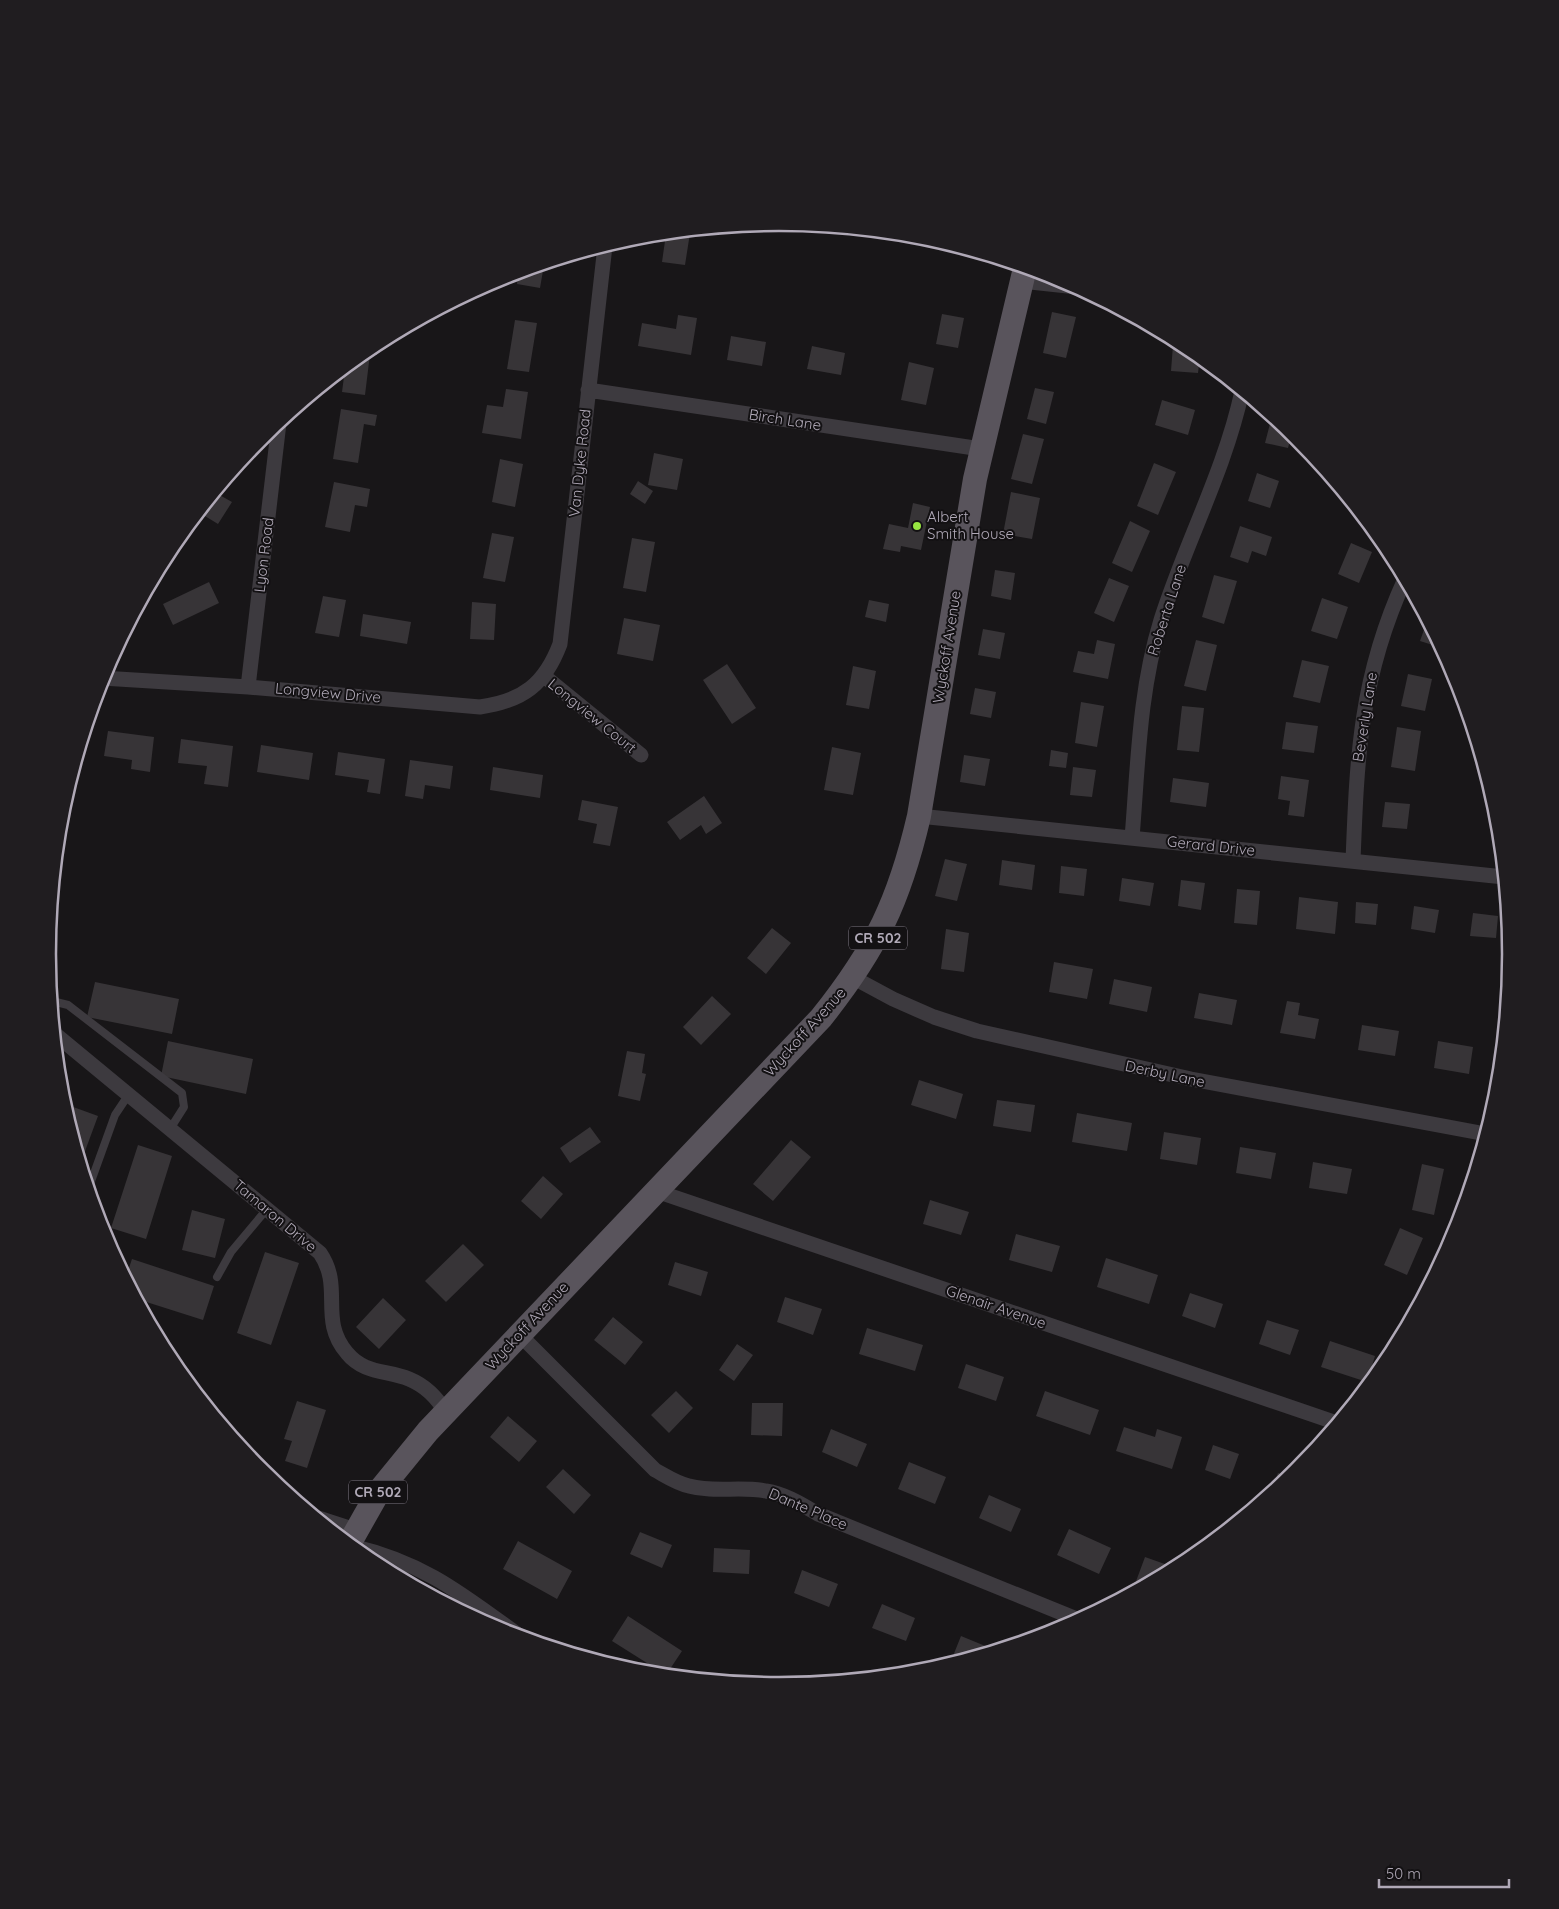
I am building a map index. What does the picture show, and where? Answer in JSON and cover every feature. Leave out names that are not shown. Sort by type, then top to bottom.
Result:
[{"type":"main road","name":"Wyckoff Avenue","points":[[353,1538],[379,1491],[416,1445],[519,1334],[821,1018],[854,978],[878,939],[895,901],[909,861],[919,816],[981,449],[1023,274]]},
{"type":"street","name":"Van Dyke Road","points":[[544,676],[554,662],[563,628],[604,253]]},
{"type":"street","name":"Birch Lane","points":[[588,390],[981,449]]},
{"type":"street","name":"Roberta Lane","points":[[1132,838],[1144,698],[1151,655],[1161,619],[1228,438],[1240,398]]},
{"type":"street","name":"Lyon Road","points":[[248,686],[277,435]]},
{"type":"street","name":"Beverly Lane","points":[[1353,861],[1357,756],[1364,704],[1374,659],[1388,617],[1402,586]]},
{"type":"street","name":"Longview Drive","points":[[111,678],[248,686],[480,707],[500,704],[517,698],[532,688],[544,676]]},
{"type":"street","name":"Longview Court","points":[[544,676],[641,755]]},
{"type":"street","name":"Gerard Drive","points":[[919,816],[1498,876]]},
{"type":"street","name":"Derby Lane","points":[[854,978],[926,1014],[977,1031],[1191,1080],[1480,1133]]},
{"type":"street","name":"Tamaron Drive","points":[[61,1039],[320,1253],[328,1264],[332,1278],[331,1311],[333,1326],[339,1342],[348,1355],[361,1366],[376,1372],[408,1379],[424,1387],[437,1398],[446,1412]]},
{"type":"street","name":"Glenair Avenue","points":[[656,1191],[1331,1421]]},
{"type":"street","name":"Dante Place","points":[[519,1334],[655,1470],[672,1480],[690,1487],[710,1489],[742,1488],[767,1491],[792,1499],[818,1514],[1070,1616]]},
{"type":"street","points":[[362,1544],[447,1583],[499,1621]]},
{"type":"lane","points":[[58,1003],[68,1005],[182,1094],[184,1107],[170,1129]]},
{"type":"lane","points":[[92,1178],[115,1114],[128,1094]]},
{"type":"lane","points":[[217,1277],[231,1252],[268,1209]]},
{"type":"building","points":[[689,237],[685,265],[662,262],[665,240]]},
{"type":"building","points":[[543,272],[540,288],[517,284],[518,281]]},
{"type":"building","points":[[1052,312],[1076,317],[1066,358],[1043,353]]},
{"type":"building","points":[[942,314],[964,318],[958,348],[936,344]]},
{"type":"building","points":[[678,315],[697,318],[691,355],[638,346],[642,323],[676,329]]},
{"type":"building","points":[[515,320],[537,323],[529,372],[507,369]]},
{"type":"building","points":[[731,336],[766,342],[762,366],[727,360]]},
{"type":"building","points":[[812,346],[845,353],[841,375],[807,369]]},
{"type":"building","points":[[1173,348],[1199,366],[1198,373],[1171,371]]},
{"type":"building","points":[[369,359],[365,395],[342,392],[344,377]]},
{"type":"building","points":[[909,362],[934,368],[926,405],[901,400]]},
{"type":"building","points":[[1035,388],[1054,392],[1046,424],[1027,419]]},
{"type":"building","points":[[506,389],[528,392],[521,439],[482,433],[487,405],[503,407]]},
{"type":"building","points":[[1162,400],[1195,410],[1188,435],[1155,425]]},
{"type":"building","points":[[341,409],[377,415],[375,426],[364,424],[358,463],[333,459]]},
{"type":"building","points":[[1270,424],[1290,442],[1288,448],[1265,443]]},
{"type":"building","points":[[1023,434],[1044,439],[1032,484],[1011,479]]},
{"type":"building","points":[[654,453],[683,459],[677,490],[648,485]]},
{"type":"building","points":[[500,459],[523,464],[515,507],[492,502]]},
{"type":"building","points":[[1154,463],[1176,472],[1158,515],[1137,506]]},
{"type":"building","points":[[1257,473],[1279,481],[1270,508],[1248,501]]},
{"type":"building","points":[[638,481],[653,491],[645,504],[630,494]]},
{"type":"building","points":[[334,482],[370,489],[367,507],[355,505],[350,532],[325,527]]},
{"type":"building","points":[[1011,492],[1040,498],[1032,539],[1003,534]]},
{"type":"building","points":[[221,496],[232,502],[218,524],[205,516]]},
{"type":"building","name":"Albert Smith House","points":[[913,503],[930,507],[921,550],[901,546],[900,552],[883,549],[889,524],[908,528]]},
{"type":"building","points":[[1130,521],[1150,531],[1132,572],[1112,563]]},
{"type":"building","points":[[1240,526],[1272,537],[1266,556],[1252,551],[1248,563],[1230,557]]},
{"type":"building","points":[[492,533],[514,537],[505,582],[483,578]]},
{"type":"building","points":[[632,538],[655,542],[646,592],[623,588]]},
{"type":"building","points":[[1351,543],[1372,552],[1359,583],[1338,574]]},
{"type":"building","points":[[995,570],[1015,573],[1011,600],[991,596]]},
{"type":"building","points":[[1214,575],[1237,581],[1224,624],[1202,617]]},
{"type":"building","points":[[1109,578],[1129,586],[1114,622],[1094,613]]},
{"type":"building","points":[[209,582],[219,603],[173,625],[163,604]]},
{"type":"building","points":[[323,596],[346,600],[339,637],[315,633]]},
{"type":"building","points":[[1322,598],[1348,607],[1337,639],[1311,631]]},
{"type":"building","points":[[869,600],[889,604],[886,622],[865,617]]},
{"type":"building","points":[[472,602],[496,604],[494,640],[470,639]]},
{"type":"building","points":[[363,614],[411,622],[407,644],[360,636]]},
{"type":"building","points":[[624,618],[660,625],[653,661],[617,654]]},
{"type":"building","points":[[1424,628],[1433,645],[1420,641]]},
{"type":"building","points":[[983,629],[1005,633],[1000,659],[978,655]]},
{"type":"building","points":[[1097,640],[1115,644],[1108,679],[1073,672],[1078,651],[1094,654]]},
{"type":"building","points":[[1196,640],[1217,645],[1206,691],[1184,686]]},
{"type":"building","points":[[1302,660],[1329,666],[1320,703],[1293,697]]},
{"type":"building","points":[[727,664],[756,708],[732,724],[703,680]]},
{"type":"building","points":[[853,666],[876,671],[869,709],[846,705]]},
{"type":"building","points":[[1408,674],[1432,679],[1425,711],[1401,706]]},
{"type":"building","points":[[975,688],[996,692],[991,718],[970,714]]},
{"type":"building","points":[[1081,702],[1104,706],[1097,747],[1075,743]]},
{"type":"building","points":[[1182,706],[1204,708],[1199,752],[1177,750]]},
{"type":"building","points":[[1286,722],[1318,726],[1314,753],[1282,749]]},
{"type":"building","points":[[1397,727],[1421,731],[1415,771],[1391,767]]},
{"type":"building","points":[[108,731],[154,737],[150,772],[131,769],[132,760],[104,756]]},
{"type":"building","points":[[181,739],[233,746],[228,787],[204,784],[207,766],[178,763]]},
{"type":"building","points":[[261,745],[313,753],[309,780],[257,772]]},
{"type":"building","points":[[832,747],[861,753],[853,795],[824,790]]},
{"type":"building","points":[[1051,750],[1068,753],[1066,768],[1049,766]]},
{"type":"building","points":[[338,752],[385,759],[380,794],[367,792],[369,780],[335,775]]},
{"type":"building","points":[[964,755],[990,759],[985,786],[960,782]]},
{"type":"building","points":[[410,760],[453,766],[450,789],[425,785],[423,799],[405,796]]},
{"type":"building","points":[[493,767],[543,775],[540,798],[490,790]]},
{"type":"building","points":[[1073,767],[1096,770],[1092,797],[1070,795]]},
{"type":"building","points":[[1281,776],[1309,780],[1304,817],[1288,815],[1290,801],[1278,799]]},
{"type":"building","points":[[1173,778],[1209,783],[1206,807],[1170,802]]},
{"type":"building","points":[[704,796],[722,823],[706,834],[701,825],[680,840],[667,822]]},
{"type":"building","points":[[582,800],[618,807],[610,846],[593,843],[597,824],[578,820]]},
{"type":"building","points":[[1385,802],[1410,804],[1407,829],[1382,827]]},
{"type":"building","points":[[945,859],[967,864],[957,901],[935,896]]},
{"type":"building","points":[[1002,860],[1035,865],[1032,890],[999,885]]},
{"type":"building","points":[[1061,866],[1087,869],[1084,896],[1059,893]]},
{"type":"building","points":[[1122,878],[1154,883],[1150,906],[1119,901]]},
{"type":"building","points":[[1181,880],[1205,883],[1201,910],[1178,906]]},
{"type":"building","points":[[1237,889],[1260,891],[1257,925],[1234,923]]},
{"type":"building","points":[[1299,897],[1338,902],[1335,934],[1296,929]]},
{"type":"building","points":[[1356,902],[1378,904],[1376,925],[1355,923]]},
{"type":"building","points":[[1414,906],[1439,910],[1435,933],[1411,929]]},
{"type":"building","points":[[1473,913],[1498,916],[1496,938],[1470,936]]},
{"type":"building","points":[[772,928],[791,943],[766,974],[747,958]]},
{"type":"building","points":[[946,929],[969,933],[964,972],[941,969]]},
{"type":"building","points":[[1054,962],[1093,969],[1087,999],[1049,992]]},
{"type":"building","points":[[1114,979],[1152,987],[1147,1012],[1109,1004]]},
{"type":"building","points":[[95,982],[179,999],[172,1034],[87,1017]]},
{"type":"building","points":[[1199,993],[1237,1000],[1232,1025],[1194,1018]]},
{"type":"building","points":[[712,996],[731,1014],[701,1045],[683,1027]]},
{"type":"building","points":[[1287,1001],[1300,1003],[1298,1015],[1319,1019],[1315,1039],[1280,1033]]},
{"type":"building","points":[[1362,1025],[1399,1031],[1395,1056],[1358,1050]]},
{"type":"building","points":[[168,1041],[253,1059],[246,1094],[161,1076]]},
{"type":"building","points":[[1438,1041],[1473,1047],[1469,1074],[1434,1068]]},
{"type":"building","points":[[627,1051],[645,1054],[642,1073],[646,1074],[640,1101],[618,1096]]},
{"type":"building","points":[[919,1080],[963,1094],[956,1119],[911,1105]]},
{"type":"building","points":[[997,1100],[1035,1105],[1031,1132],[993,1126]]},
{"type":"building","points":[[73,1107],[98,1116],[84,1153]]},
{"type":"building","points":[[1077,1113],[1132,1123],[1127,1151],[1072,1142]]},
{"type":"building","points":[[590,1127],[601,1142],[570,1163],[560,1148]]},
{"type":"building","points":[[1164,1132],[1201,1138],[1197,1165],[1160,1159]]},
{"type":"building","points":[[791,1140],[811,1157],[773,1201],[753,1184]]},
{"type":"building","points":[[138,1145],[172,1156],[146,1239],[111,1228]]},
{"type":"building","points":[[1240,1147],[1276,1153],[1271,1179],[1236,1173]]},
{"type":"building","points":[[1313,1162],[1352,1169],[1347,1194],[1309,1188]]},
{"type":"building","points":[[1422,1164],[1444,1169],[1434,1215],[1412,1210]]},
{"type":"building","points":[[543,1176],[563,1194],[541,1219],[521,1201]]},
{"type":"building","points":[[930,1200],[969,1212],[961,1235],[923,1224]]},
{"type":"building","points":[[192,1210],[225,1219],[215,1258],[182,1250]]},
{"type":"building","points":[[1400,1228],[1423,1238],[1407,1275],[1384,1265]]},
{"type":"building","points":[[1016,1234],[1060,1246],[1052,1272],[1009,1260]]},
{"type":"building","points":[[463,1244],[484,1265],[446,1302],[425,1281]]},
{"type":"building","points":[[265,1252],[299,1263],[271,1345],[237,1333]]},
{"type":"building","points":[[1106,1258],[1158,1275],[1149,1304],[1097,1287]]},
{"type":"building","points":[[132,1259],[214,1286],[203,1320],[146,1302],[129,1269]]},
{"type":"building","points":[[675,1262],[708,1272],[701,1296],[668,1285]]},
{"type":"building","points":[[1190,1293],[1223,1304],[1215,1328],[1182,1316]]},
{"type":"building","points":[[785,1297],[822,1309],[813,1335],[777,1322]]},
{"type":"building","points":[[383,1298],[406,1320],[379,1349],[356,1327]]},
{"type":"building","points":[[613,1317],[643,1342],[625,1365],[594,1340]]},
{"type":"building","points":[[1267,1320],[1299,1330],[1290,1355],[1259,1344]]},
{"type":"building","points":[[867,1328],[923,1345],[915,1371],[859,1354]]},
{"type":"building","points":[[1330,1341],[1375,1356],[1370,1371],[1363,1381],[1321,1367]]},
{"type":"building","points":[[737,1344],[753,1355],[734,1381],[719,1370]]},
{"type":"building","points":[[966,1364],[1004,1377],[996,1401],[958,1388]]},
{"type":"building","points":[[676,1391],[693,1408],[669,1433],[651,1415]]},
{"type":"building","points":[[1045,1391],[1099,1410],[1090,1435],[1036,1416]]},
{"type":"building","points":[[297,1401],[326,1410],[307,1468],[285,1461],[292,1441],[284,1439]]},
{"type":"building","points":[[752,1403],[783,1403],[782,1436],[751,1435]]},
{"type":"building","points":[[508,1416],[537,1441],[519,1462],[490,1437]]},
{"type":"building","points":[[1124,1427],[1155,1437],[1157,1429],[1182,1437],[1172,1469],[1116,1451]]},
{"type":"building","points":[[831,1429],[867,1444],[857,1467],[822,1452]]},
{"type":"building","points":[[1213,1445],[1239,1454],[1230,1479],[1205,1470]]},
{"type":"building","points":[[909,1462],[946,1477],[935,1504],[898,1489]]},
{"type":"building","points":[[563,1469],[591,1495],[574,1514],[546,1487]]},
{"type":"building","points":[[1278,1473],[1282,1474],[1275,1480]]},
{"type":"building","points":[[989,1495],[1021,1509],[1011,1532],[979,1518]]},
{"type":"building","points":[[1069,1529],[1111,1548],[1099,1574],[1057,1555]]},
{"type":"building","points":[[640,1532],[672,1545],[662,1568],[630,1554]]},
{"type":"building","points":[[518,1541],[572,1571],[557,1599],[503,1569]]},
{"type":"building","points":[[714,1548],[750,1550],[749,1574],[713,1572]]},
{"type":"building","points":[[1145,1557],[1167,1565],[1141,1581],[1135,1584]]},
{"type":"building","points":[[802,1570],[838,1584],[829,1607],[794,1593]]},
{"type":"building","points":[[882,1604],[915,1618],[906,1641],[872,1628]]},
{"type":"building","points":[[628,1616],[682,1651],[670,1669],[652,1666],[612,1641]]},
{"type":"building","points":[[961,1636],[987,1647],[967,1653],[953,1656]]},
{"type":"place","name":"Albert Smith House","points":[[917,526]]}]
